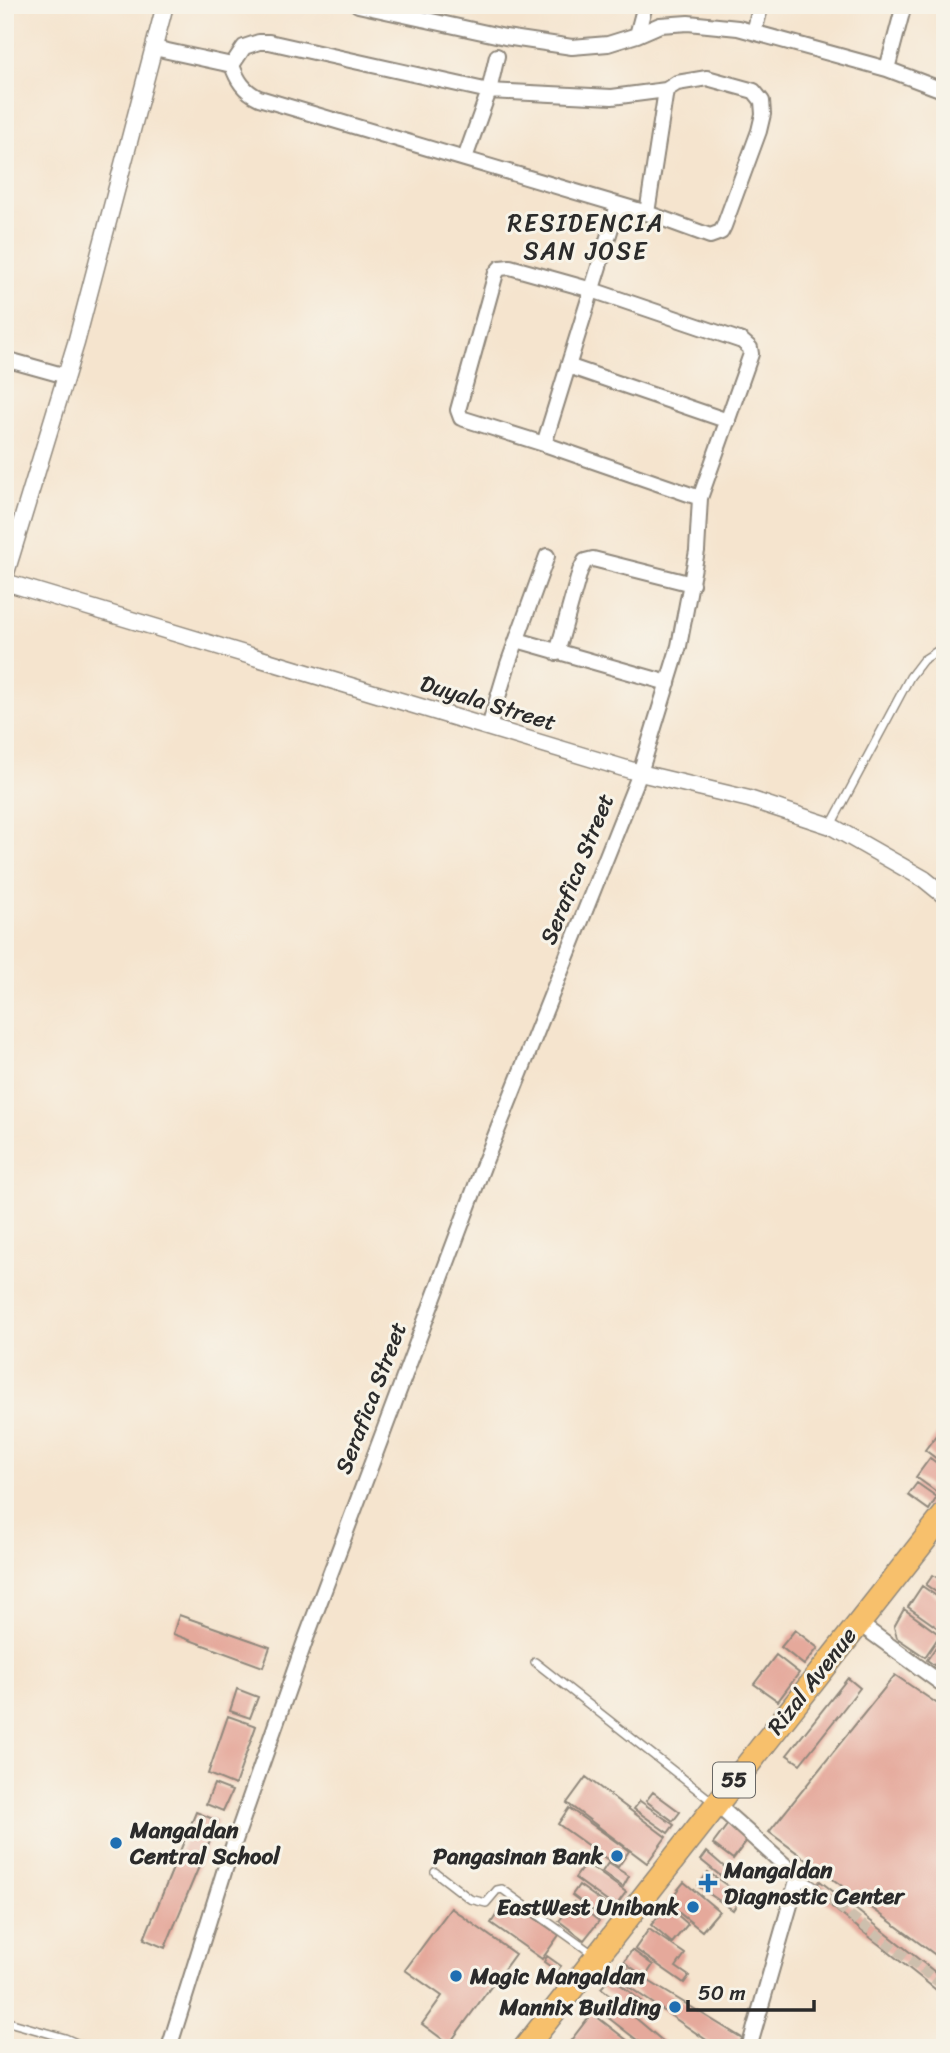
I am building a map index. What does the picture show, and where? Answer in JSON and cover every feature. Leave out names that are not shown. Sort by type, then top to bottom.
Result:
[{"type":"highway","name":"Rizal Avenue","points":[[525,2048],[857,1622],[945,1514]]},
{"type":"street","points":[[5,576],[66,376],[165,5]]},
{"type":"street","points":[[358,5],[505,37],[572,47],[608,44],[660,25],[688,23],[738,28],[887,69],[945,91]]},
{"type":"street","points":[[637,35],[645,5]]},
{"type":"street","points":[[754,33],[761,5]]},
{"type":"street","points":[[887,69],[904,5]]},
{"type":"street","points":[[270,42],[489,91],[612,97],[666,90],[688,80],[707,78],[754,91],[762,101],[763,114],[721,232],[710,236],[647,213],[259,98],[251,94],[237,79],[232,65],[244,47],[270,42]]},
{"type":"street","points":[[154,48],[232,65]]},
{"type":"street","points":[[465,158],[489,91],[497,55]]},
{"type":"street","points":[[647,213],[666,90]]},
{"type":"street","points":[[618,205],[544,444],[700,498]]},
{"type":"street","name":"Serafica Street","points":[[169,2048],[224,1872],[305,1641],[484,1164],[640,773],[679,646],[692,584],[700,526],[700,498],[751,354],[746,344],[741,341],[592,290],[506,266],[500,268],[496,273],[458,414],[466,421],[544,444]]},
{"type":"street","points":[[5,359],[66,376]]},
{"type":"street","points":[[568,366],[728,421]]},
{"type":"street","points":[[489,727],[547,556]]},
{"type":"street","points":[[557,653],[585,561],[593,559],[692,584]]},
{"type":"street","name":"Duyala Street","points":[[5,582],[640,773],[749,799],[831,826],[924,879],[945,896]]},
{"type":"street","points":[[517,640],[668,683]]},
{"type":"street","points":[[857,1622],[945,1686]]},
{"type":"street","points":[[715,1803],[814,1888]]},
{"type":"street","points":[[749,2048],[799,1877]]},
{"type":"lane","points":[[831,826],[910,677],[923,660],[945,646]]},
{"type":"lane","points":[[535,1662],[715,1803]]},
{"type":"lane","points":[[435,1872],[470,1899],[486,1903],[497,1889],[502,1889],[597,1957]]},
{"type":"lane","points":[[5,2021],[65,2038],[88,2048]]},
{"type":"building","points":[[937,1434],[945,1440],[945,1465],[925,1450]]},
{"type":"building","points":[[930,1458],[945,1469],[945,1490],[941,1495],[916,1477]]},
{"type":"building","points":[[917,1483],[937,1497],[929,1510],[908,1495]]},
{"type":"building","points":[[933,1575],[945,1583],[945,1598],[926,1585]]},
{"type":"building","points":[[922,1586],[945,1602],[945,1633],[908,1607]]},
{"type":"building","points":[[904,1609],[940,1635],[925,1657],[897,1638],[894,1627]]},
{"type":"building","points":[[179,1615],[270,1647],[263,1667],[173,1634]]},
{"type":"building","points":[[795,1630],[818,1648],[804,1665],[781,1647]]},
{"type":"building","points":[[940,1641],[945,1644],[945,1673],[927,1660]]},
{"type":"building","points":[[776,1655],[799,1673],[778,1701],[754,1684]]},
{"type":"building","points":[[895,1675],[945,1709],[945,1962],[769,1832]]},
{"type":"building","points":[[848,1678],[860,1688],[800,1764],[787,1755]]},
{"type":"building","points":[[237,1689],[258,1697],[250,1718],[230,1711]]},
{"type":"building","points":[[228,1716],[256,1726],[235,1785],[208,1774]]},
{"type":"building","points":[[586,1777],[666,1837],[647,1863],[567,1803]]},
{"type":"building","points":[[214,1784],[232,1791],[223,1811],[206,1804]]},
{"type":"building","points":[[653,1792],[680,1812],[673,1821],[646,1801]]},
{"type":"building","points":[[640,1801],[674,1825],[668,1833],[634,1809]]},
{"type":"building","points":[[569,1808],[629,1851],[618,1867],[558,1824]]},
{"type":"building","points":[[196,1812],[218,1821],[165,1948],[144,1939]]},
{"type":"building","points":[[728,1824],[748,1839],[733,1859],[713,1844]]},
{"type":"building","points":[[707,1852],[728,1870],[722,1877],[701,1860]]},
{"type":"building","points":[[586,1863],[626,1892],[615,1907],[575,1878]]},
{"type":"building","points":[[608,1863],[629,1876],[623,1887],[602,1872]]},
{"type":"building","points":[[708,1872],[742,1896],[733,1910],[698,1886]]},
{"type":"building","points":[[820,1881],[945,1980],[945,1997],[812,1891]]},
{"type":"building","name":"EastWest Unibank","points":[[684,1882],[719,1911],[702,1931],[667,1903]]},
{"type":"building","points":[[579,1885],[608,1906],[600,1916],[572,1895]]},
{"type":"building","points":[[507,1899],[559,1935],[542,1959],[491,1923]]},
{"type":"building","points":[[574,1902],[599,1921],[584,1940],[559,1921]]},
{"type":"building","points":[[667,1906],[688,1924],[672,1943],[651,1925]]},
{"type":"building","name":"Magic Mangaldan","points":[[451,1908],[515,1954],[449,2044],[422,2024],[442,1996],[405,1970]]},
{"type":"building","points":[[649,1929],[685,1954],[676,1967],[689,1976],[684,1983],[635,1949]]},
{"type":"building","points":[[632,1950],[653,1965],[645,1977],[624,1962]]},
{"type":"building","points":[[547,1956],[561,1966],[557,1971],[544,1962]]},
{"type":"building","name":"Mannix Building","points":[[619,1963],[742,2038],[739,2048],[718,2048],[613,1976]]},
{"type":"building","points":[[611,1977],[641,2001],[632,2012],[601,1988]]},
{"type":"building","points":[[618,2003],[671,2048],[639,2048],[642,2044],[606,2016]]},
{"type":"building","points":[[592,2013],[628,2041],[623,2048],[565,2048]]},
{"type":"tunnel","points":[[814,1888],[945,1987]]},
{"type":"place","name":"Mangaldan Central School","points":[[116,1843]]},
{"type":"place","name":"Pangasinan Bank","points":[[617,1856]]},
{"type":"place","name":"Mangaldan Diagnostic Center","points":[[708,1883]]},
{"type":"place","name":"EastWest Unibank","points":[[693,1907]]},
{"type":"place","name":"Magic Mangaldan","points":[[456,1976]]},
{"type":"place","name":"Mannix Building","points":[[675,2007]]},
{"type":"district","name":"RESIDENCIA SAN JOSE","points":[[586,237]]}]
